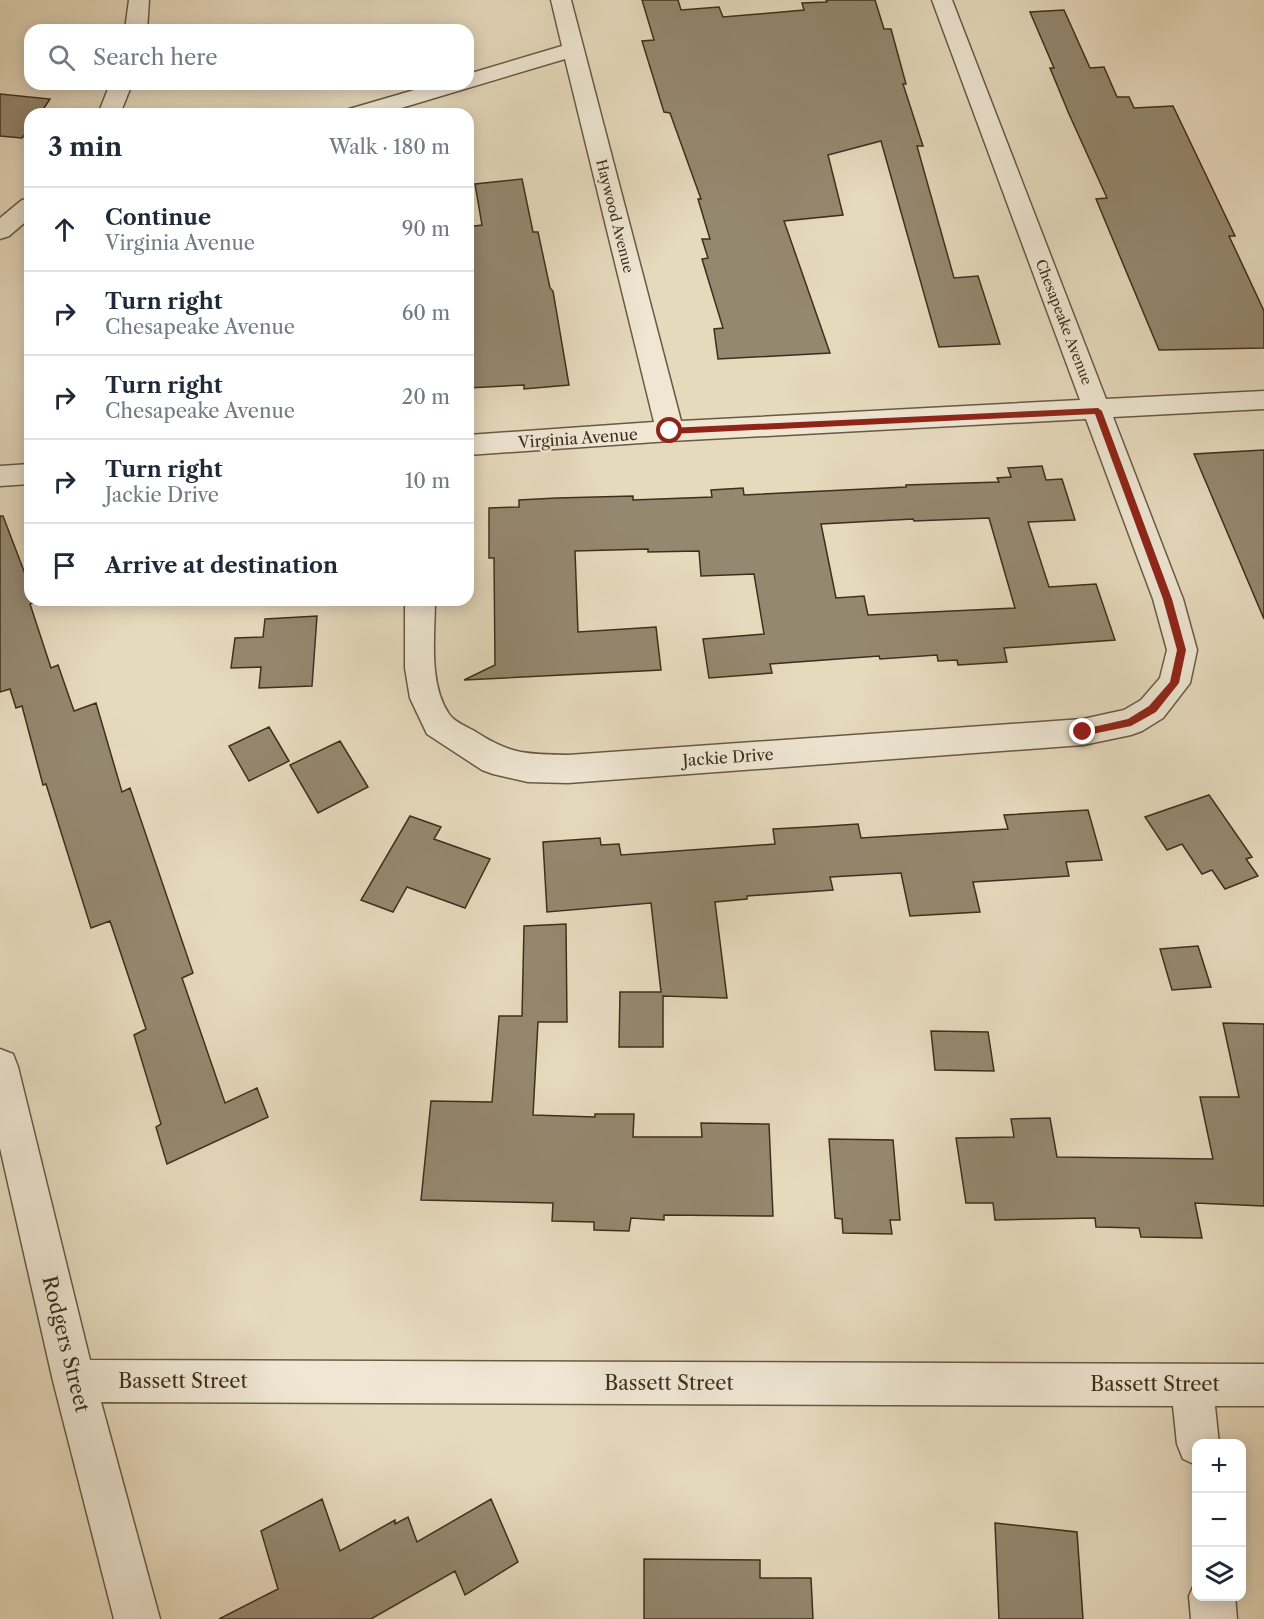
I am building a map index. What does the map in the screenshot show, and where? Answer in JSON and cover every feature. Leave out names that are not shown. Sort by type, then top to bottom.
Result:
[{"type":"street","points":[[137,24],[139,0]]},
{"type":"street","name":"Haywood Avenue","points":[[561,0],[670,431]]},
{"type":"street","name":"Chesapeake Avenue","points":[[942,0],[1168,599],[1182,650],[1174,683],[1152,709]]},
{"type":"street","points":[[474,79],[573,50]]},
{"type":"street","points":[[111,108],[119,90]]},
{"type":"street","points":[[377,108],[438,90]]},
{"type":"street","points":[[0,231],[24,210]]},
{"type":"street","name":"Virginia Avenue","points":[[474,445],[670,431],[1098,411],[1264,400]]},
{"type":"street","points":[[0,476],[24,474]]},
{"type":"street","name":"Jackie Drive","points":[[420,606],[420,668],[426,698],[438,725],[493,760],[528,768],[568,769],[1083,732],[1131,722],[1152,709]]},
{"type":"street","name":"Rodgers Street","points":[[0,1067],[74,1381],[137,1619]]},
{"type":"street","name":"Bassett Street","points":[[74,1381],[1264,1385]]},
{"type":"street","points":[[1192,1384],[1198,1439]]},
{"type":"street","points":[[1212,1601],[1214,1619]]},
{"type":"building","points":[[642,0],[678,0],[681,10],[719,7],[723,17],[804,10],[802,3],[827,2],[826,0],[875,0],[884,29],[891,29],[906,84],[903,84],[923,146],[917,146],[954,278],[978,276],[1000,344],[939,347],[881,141],[828,155],[843,215],[784,221],[830,353],[718,359],[714,329],[723,328],[702,259],[708,258],[702,239],[710,239],[698,199],[701,199],[670,113],[664,112],[642,41],[654,40]]},
{"type":"building","points":[[1064,10],[1090,68],[1104,67],[1117,97],[1129,97],[1134,108],[1173,106],[1235,236],[1229,236],[1264,311],[1264,348],[1159,350],[1096,199],[1107,198],[1069,114],[1050,68],[1054,68],[1030,12]]},
{"type":"building","points":[[0,94],[50,99],[44,108],[24,108],[24,136],[22,138],[0,136]]},
{"type":"building","points":[[522,179],[533,232],[538,232],[550,288],[553,291],[569,385],[524,389],[524,385],[474,388],[474,226],[482,225],[475,184]]},
{"type":"building","points":[[1264,450],[1264,619],[1194,454]]},
{"type":"building","points":[[1042,466],[1046,480],[1062,479],[1075,520],[1028,522],[1049,587],[1096,584],[1115,640],[1004,648],[1007,662],[958,665],[957,660],[938,661],[937,655],[880,659],[879,656],[770,664],[772,673],[709,678],[703,639],[764,634],[754,574],[701,576],[699,551],[648,552],[648,549],[575,551],[578,632],[656,627],[661,670],[464,680],[495,665],[494,558],[489,558],[489,508],[519,507],[519,500],[557,498],[633,496],[633,500],[712,497],[711,490],[743,488],[744,495],[999,482],[997,478],[1011,477],[1008,468]],"holes":[[[989,518],[1015,608],[868,615],[864,596],[836,598],[821,524]]]},
{"type":"building","points":[[0,516],[3,516],[24,571],[24,606],[31,606],[51,668],[58,665],[74,711],[96,703],[122,792],[130,788],[193,973],[182,978],[225,1103],[257,1088],[268,1117],[167,1164],[156,1127],[161,1124],[134,1035],[146,1029],[110,921],[91,928],[46,784],[43,785],[22,706],[16,708],[10,689],[0,692]]},
{"type":"building","points":[[317,616],[312,686],[259,688],[261,667],[231,668],[235,638],[263,637],[265,619]]},
{"type":"building","points":[[269,727],[289,761],[249,781],[229,746]]},
{"type":"building","points":[[340,741],[368,787],[318,813],[290,765]]},
{"type":"building","points":[[1209,795],[1252,857],[1246,859],[1258,876],[1225,889],[1212,870],[1202,874],[1182,844],[1167,850],[1145,817]]},
{"type":"building","points":[[1088,810],[1102,860],[1066,862],[1069,876],[973,882],[980,912],[910,916],[901,873],[830,877],[833,890],[747,896],[747,899],[715,902],[727,998],[663,996],[663,1047],[619,1047],[620,992],[661,992],[651,903],[547,912],[543,842],[600,838],[601,845],[619,844],[621,855],[775,844],[773,829],[858,824],[861,838],[1008,829],[1004,815]]},
{"type":"building","points":[[410,816],[441,827],[434,839],[490,859],[465,908],[407,887],[393,912],[361,900]]},
{"type":"building","points":[[566,924],[567,1022],[538,1022],[533,1115],[595,1117],[595,1114],[634,1114],[633,1137],[702,1137],[701,1123],[769,1124],[773,1216],[664,1215],[664,1220],[631,1218],[629,1231],[594,1230],[594,1222],[552,1221],[553,1203],[421,1200],[431,1101],[492,1102],[499,1016],[522,1016],[524,926]]},
{"type":"building","points":[[1198,946],[1211,987],[1172,990],[1160,949]]},
{"type":"building","points":[[1223,1023],[1264,1024],[1264,1206],[1195,1203],[1202,1238],[1141,1237],[1139,1228],[1096,1227],[1095,1218],[995,1220],[993,1203],[966,1203],[956,1138],[1014,1137],[1011,1119],[1050,1118],[1057,1157],[1213,1159],[1200,1097],[1239,1097]]},
{"type":"building","points":[[931,1031],[988,1032],[994,1071],[935,1070]]},
{"type":"building","points":[[829,1139],[893,1140],[900,1220],[890,1220],[892,1234],[843,1233],[842,1219],[835,1218]]},
{"type":"building","points":[[322,1499],[340,1551],[395,1520],[395,1524],[408,1517],[417,1542],[491,1499],[518,1562],[465,1595],[455,1571],[371,1619],[219,1619],[278,1589],[261,1531]]},
{"type":"building","points":[[995,1523],[1077,1532],[1083,1619],[999,1619]]},
{"type":"building","points":[[644,1559],[760,1560],[760,1578],[811,1578],[813,1619],[644,1619]]},
{"type":"route","points":[[670,431],[1098,411],[1168,599],[1182,650],[1174,683],[1152,709],[1131,722],[1083,732]]}]
